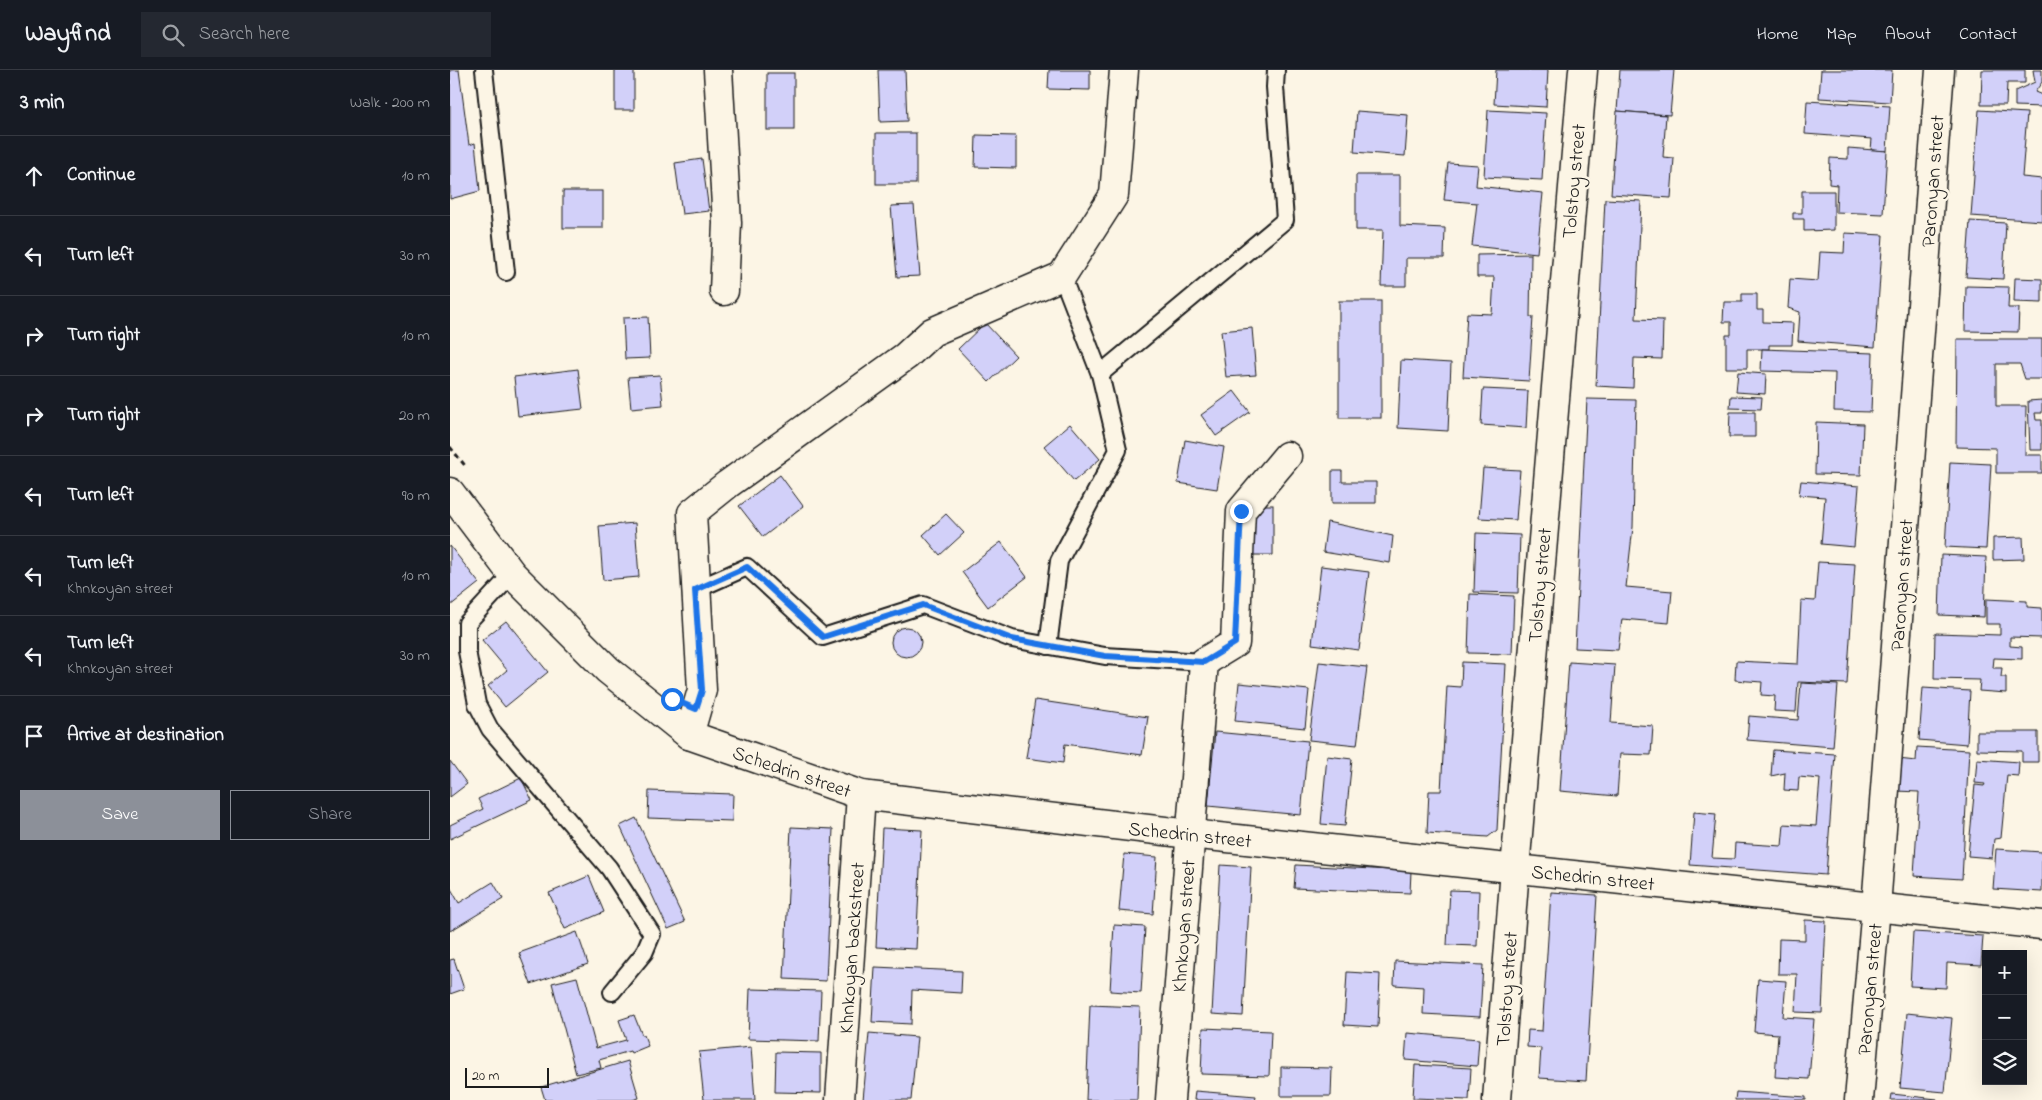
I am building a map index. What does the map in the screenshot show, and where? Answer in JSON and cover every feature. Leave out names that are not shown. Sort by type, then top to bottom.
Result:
[{"type":"street","points":[[718,70],[727,223],[724,292]]},
{"type":"street","points":[[689,735],[702,690],[692,513],[728,484],[906,356],[932,332],[1062,276],[1114,195],[1124,70]]},
{"type":"street","name":"Tolstoy street","points":[[1497,1100],[1583,70]]},
{"type":"street","name":"Paronyan street","points":[[1859,1100],[1876,907],[1940,70]]},
{"type":"street","points":[[1204,662],[1235,643],[1241,511],[1287,456]]},
{"type":"street","name":"Schedrin street","points":[[450,492],[512,574],[608,670],[689,735],[861,795],[1190,834],[2042,925]]},
{"type":"street","name":"Khnkoyan street","points":[[1170,1100],[1204,662]]},
{"type":"street","name":"Khnkoyan backstreet","points":[[840,1100],[861,795]]},
{"type":"lane","points":[[484,70],[506,272]]},
{"type":"lane","points":[[1100,374],[1285,220],[1275,87],[1276,70]]},
{"type":"lane","points":[[1048,646],[1060,561],[1118,450],[1100,374],[1062,276]]},
{"type":"lane","points":[[695,590],[747,567],[823,637],[923,605],[1012,639],[1105,656],[1204,662]]},
{"type":"lane","points":[[512,574],[466,623],[466,651],[477,704],[490,729],[609,868],[652,934],[644,953],[612,992]]},
{"type":"path","points":[[450,447],[468,470]]},
{"type":"building","points":[[450,70],[459,70],[469,145],[475,143],[480,191],[450,199]]},
{"type":"building","points":[[615,70],[634,70],[634,110],[615,110]]},
{"type":"building","points":[[878,70],[905,70],[907,121],[880,122]]},
{"type":"building","points":[[1049,70],[1090,70],[1090,90],[1048,89]]},
{"type":"building","points":[[1496,70],[1548,70],[1546,107],[1494,104]]},
{"type":"building","points":[[1620,70],[1674,70],[1670,115],[1617,111]]},
{"type":"building","points":[[1821,70],[1892,70],[1890,102],[1819,98]]},
{"type":"building","points":[[1982,70],[2025,70],[2025,83],[2007,83],[2006,105],[1981,105]]},
{"type":"building","points":[[2033,70],[2042,70],[2042,82],[2035,92],[2042,95],[2042,107],[2015,106],[2015,91],[2035,82]]},
{"type":"building","points":[[767,73],[794,73],[794,130],[767,130]]},
{"type":"building","points":[[1807,101],[1890,106],[1887,151],[1871,150],[1872,139],[1805,134]]},
{"type":"building","points":[[1488,110],[1546,113],[1542,180],[1484,177]]},
{"type":"building","points":[[1979,110],[2027,113],[2022,177],[2042,179],[2042,221],[1971,216]]},
{"type":"building","points":[[1357,111],[1408,115],[1405,156],[1354,152]]},
{"type":"building","points":[[1617,111],[1666,115],[1663,157],[1674,158],[1671,198],[1611,194]]},
{"type":"building","points":[[876,133],[916,133],[916,184],[876,184]]},
{"type":"building","points":[[976,135],[1016,136],[1016,168],[975,167]]},
{"type":"building","points":[[1848,148],[1887,151],[1883,214],[1836,212],[1837,185],[1829,184],[1830,158],[1848,159]]},
{"type":"building","points":[[702,159],[709,211],[682,214],[675,163]]},
{"type":"building","points":[[1448,163],[1478,165],[1476,186],[1543,193],[1537,253],[1472,246],[1477,203],[1444,200]]},
{"type":"building","points":[[1356,175],[1400,175],[1400,226],[1445,228],[1444,258],[1406,258],[1406,286],[1381,286],[1383,230],[1356,230]]},
{"type":"building","points":[[563,191],[603,191],[603,228],[563,228]]},
{"type":"building","points":[[1802,191],[1834,191],[1834,230],[1804,231],[1804,219],[1793,219],[1793,213],[1802,213]]},
{"type":"building","points":[[1605,199],[1641,201],[1636,319],[1663,320],[1662,359],[1634,358],[1633,388],[1596,386]]},
{"type":"building","points":[[914,205],[920,276],[897,277],[891,206]]},
{"type":"building","points":[[1970,221],[2006,223],[2003,279],[1966,277]]},
{"type":"building","points":[[1845,233],[1883,235],[1875,347],[1798,341],[1800,312],[1788,308],[1790,279],[1818,281],[1820,252],[1844,253]]},
{"type":"building","points":[[1531,254],[1530,317],[1533,317],[1529,381],[1463,377],[1467,313],[1492,314],[1494,277],[1477,277],[1477,255]]},
{"type":"building","points":[[2015,278],[2042,279],[2042,303],[2014,302]]},
{"type":"building","points":[[1966,286],[2009,287],[2008,308],[2019,308],[2018,332],[1965,331]]},
{"type":"building","points":[[1742,294],[1757,294],[1757,310],[1763,310],[1763,322],[1793,323],[1792,345],[1769,345],[1769,349],[1747,349],[1747,368],[1726,368],[1726,335],[1731,335],[1731,322],[1723,322],[1724,302],[1742,302]]},
{"type":"building","points":[[1339,301],[1381,301],[1381,418],[1339,418]]},
{"type":"building","points":[[648,317],[650,358],[625,359],[623,318]]},
{"type":"building","points":[[985,323],[1016,356],[989,382],[958,349]]},
{"type":"building","points":[[1252,328],[1256,375],[1226,377],[1221,331]]},
{"type":"building","points":[[1957,339],[2042,339],[2042,379],[2025,379],[2020,364],[1996,364],[1996,406],[2026,406],[2025,455],[2042,455],[2042,473],[1996,473],[1996,448],[1956,447]]},
{"type":"building","points":[[1762,349],[1873,353],[1871,412],[1834,411],[1835,373],[1761,371]]},
{"type":"building","points":[[1401,360],[1451,363],[1448,431],[1398,428]]},
{"type":"building","points":[[578,369],[583,409],[518,416],[514,377]]},
{"type":"building","points":[[1738,372],[1766,374],[1765,394],[1736,392]]},
{"type":"building","points":[[660,375],[663,405],[631,408],[628,377]]},
{"type":"building","points":[[1483,389],[1528,391],[1526,428],[1481,425]]},
{"type":"building","points":[[1234,391],[1250,412],[1216,436],[1201,415]]},
{"type":"building","points":[[1731,396],[1762,397],[1761,409],[1730,408]]},
{"type":"building","points":[[1587,399],[1636,400],[1633,527],[1626,587],[1672,591],[1669,623],[1622,619],[1618,650],[1575,648]]},
{"type":"building","points":[[2042,400],[2042,413],[2035,413],[2036,420],[2042,420],[2042,450],[2030,450],[2028,401]]},
{"type":"building","points":[[1730,412],[1755,412],[1755,437],[1729,437]]},
{"type":"building","points":[[1816,422],[1863,424],[1861,475],[1815,474]]},
{"type":"building","points":[[1070,424],[1100,459],[1074,481],[1044,446]]},
{"type":"building","points":[[1185,440],[1224,447],[1217,489],[1178,483]]},
{"type":"building","points":[[1950,462],[1991,464],[1986,549],[1945,547]]},
{"type":"building","points":[[1483,468],[1520,470],[1516,520],[1479,518]]},
{"type":"building","points":[[1332,471],[1342,471],[1342,482],[1376,482],[1376,503],[1332,503]]},
{"type":"building","points":[[780,475],[803,506],[763,537],[739,506]]},
{"type":"building","points":[[1801,481],[1859,486],[1854,547],[1821,544],[1825,497],[1799,495]]},
{"type":"building","points":[[1252,505],[1273,505],[1273,555],[1252,555]]},
{"type":"building","points":[[946,514],[964,533],[940,555],[923,535]]},
{"type":"building","points":[[1327,522],[1393,536],[1390,563],[1323,552]]},
{"type":"building","points":[[635,523],[639,577],[603,580],[599,526]]},
{"type":"building","points":[[1476,533],[1520,535],[1518,593],[1474,592]]},
{"type":"building","points":[[2023,537],[2024,559],[1993,560],[1993,538]]},
{"type":"building","points":[[1001,542],[1027,577],[988,607],[962,572]]},
{"type":"building","points":[[450,546],[479,583],[450,606]]},
{"type":"building","points":[[1941,555],[1986,557],[1984,617],[1939,615]]},
{"type":"building","points":[[1818,562],[1855,564],[1847,684],[1798,682],[1796,712],[1774,711],[1775,696],[1761,695],[1762,682],[1735,680],[1736,661],[1798,664],[1801,600],[1815,601]]},
{"type":"building","points":[[1321,566],[1369,572],[1359,650],[1312,644]]},
{"type":"building","points":[[1470,594],[1514,596],[1512,654],[1468,653]]},
{"type":"building","points":[[1986,599],[2027,601],[2027,607],[2042,608],[2042,638],[2010,637],[2010,646],[2022,647],[2022,659],[1994,658],[1993,668],[2002,668],[2001,677],[2006,677],[2006,693],[1979,691],[1980,680],[1934,679],[1935,633],[2000,635],[2000,624],[1986,624]]},
{"type":"building","points":[[506,621],[548,672],[505,707],[488,686],[507,670],[482,640]]},
{"type":"building","points":[[906,627],[917,631],[921,642],[917,653],[906,657],[895,653],[891,642],[895,631]]},
{"type":"building","points":[[1319,662],[1367,667],[1357,745],[1309,740]]},
{"type":"building","points":[[1462,662],[1506,664],[1497,830],[1488,837],[1427,833],[1429,791],[1441,791],[1447,686],[1461,687]]},
{"type":"building","points":[[1569,662],[1615,665],[1611,723],[1653,726],[1651,755],[1620,754],[1617,796],[1560,791]]},
{"type":"building","points":[[1239,683],[1309,690],[1305,728],[1235,721]]},
{"type":"building","points":[[1801,683],[1838,685],[1833,747],[1747,740],[1749,716],[1798,720]]},
{"type":"building","points":[[1923,688],[1970,691],[1967,744],[1919,740]]},
{"type":"building","points":[[1035,700],[1148,717],[1142,755],[1065,744],[1063,763],[1026,758]]},
{"type":"building","points":[[1215,732],[1308,741],[1301,815],[1208,806]]},
{"type":"building","points":[[1977,732],[2038,732],[2038,762],[2022,762],[2022,751],[1977,750]]},
{"type":"building","points":[[1917,747],[1969,750],[1962,879],[1914,876],[1919,792],[1896,791],[1898,759],[1916,761]]},
{"type":"building","points":[[1773,750],[1835,754],[1826,875],[1690,865],[1694,812],[1716,814],[1712,858],[1734,859],[1735,843],[1782,846],[1784,824],[1816,826],[1820,779],[1799,777],[1798,791],[1784,790],[1785,773],[1771,776]]},
{"type":"building","points":[[1327,756],[1352,759],[1345,826],[1321,824]]},
{"type":"building","points":[[1977,759],[2019,762],[2018,776],[2007,775],[2001,838],[1994,839],[1992,858],[1968,856],[1975,785],[1984,786],[1985,784],[1975,783]]},
{"type":"building","points":[[450,761],[467,784],[450,797]]},
{"type":"building","points":[[521,778],[532,800],[450,839],[450,825],[483,809],[478,799]]},
{"type":"building","points":[[649,791],[733,794],[732,821],[648,818]]},
{"type":"building","points":[[636,818],[685,922],[668,929],[620,826]]},
{"type":"building","points":[[791,827],[833,829],[826,981],[784,979]]},
{"type":"building","points":[[882,828],[922,830],[916,949],[876,947]]},
{"type":"building","points":[[1996,849],[2042,852],[2042,892],[1993,889]]},
{"type":"building","points":[[1124,854],[1157,857],[1153,914],[1119,911]]},
{"type":"building","points":[[1220,865],[1251,867],[1243,1016],[1212,1014]]},
{"type":"building","points":[[1296,865],[1411,871],[1410,893],[1294,888]]},
{"type":"building","points":[[589,876],[604,912],[565,929],[549,893]]},
{"type":"building","points":[[493,882],[503,899],[450,931],[450,887],[459,903]]},
{"type":"building","points":[[1450,890],[1479,891],[1477,946],[1447,945]]},
{"type":"building","points":[[1551,892],[1597,895],[1586,1081],[1539,1078],[1541,1048],[1527,1047],[1528,1030],[1542,1031]]},
{"type":"building","points":[[1805,920],[1826,921],[1822,1013],[1795,1012],[1797,974],[1778,974],[1779,939],[1805,940]]},
{"type":"building","points":[[1114,925],[1145,927],[1141,993],[1110,991]]},
{"type":"building","points":[[577,932],[588,964],[531,984],[519,953]]},
{"type":"building","points":[[1913,932],[1983,936],[1981,965],[1947,963],[1946,988],[1910,986]]},
{"type":"building","points":[[454,959],[464,989],[450,994],[450,960]]},
{"type":"building","points":[[1395,961],[1483,965],[1480,1017],[1423,1014],[1424,987],[1394,985]]},
{"type":"building","points":[[875,967],[962,971],[961,993],[912,990],[911,1024],[872,1022]]},
{"type":"building","points":[[1347,972],[1380,974],[1378,1027],[1344,1025]]},
{"type":"building","points":[[577,977],[596,1048],[626,1040],[619,1020],[634,1015],[648,1046],[631,1053],[630,1051],[599,1060],[601,1068],[576,1074],[552,983]]},
{"type":"building","points":[[1758,979],[1786,981],[1783,1017],[1814,1019],[1809,1079],[1775,1077],[1778,1034],[1754,1032]]},
{"type":"building","points":[[750,989],[821,991],[819,1041],[748,1039]]},
{"type":"building","points":[[1090,1005],[1140,1007],[1137,1100],[1086,1100]]},
{"type":"building","points":[[1907,1013],[1952,1018],[1945,1092],[1900,1088]]},
{"type":"building","points":[[1203,1028],[1271,1031],[1269,1076],[1201,1074]]},
{"type":"building","points":[[869,1033],[917,1037],[911,1100],[863,1100]]},
{"type":"building","points":[[1407,1033],[1479,1039],[1477,1066],[1405,1060]]},
{"type":"building","points":[[751,1047],[755,1100],[704,1100],[699,1052]]},
{"type":"building","points":[[776,1052],[821,1053],[821,1093],[775,1092]]},
{"type":"building","points":[[628,1061],[639,1098],[632,1100],[545,1100],[541,1087]]},
{"type":"building","points":[[1415,1065],[1471,1068],[1469,1100],[1413,1098]]},
{"type":"building","points":[[1281,1067],[1332,1068],[1331,1096],[1281,1096]]},
{"type":"building","points":[[1195,1091],[1256,1096],[1255,1100],[1194,1100]]},
{"type":"building","points":[[1736,1092],[1806,1097],[1806,1100],[1735,1100]]},
{"type":"building","points":[[1892,1094],[1937,1099],[1937,1100],[1891,1100]]},
{"type":"route","points":[[672,699],[696,709],[702,690],[695,590],[747,567],[823,637],[923,605],[1012,639],[1105,656],[1204,662],[1235,643],[1241,511]]}]
